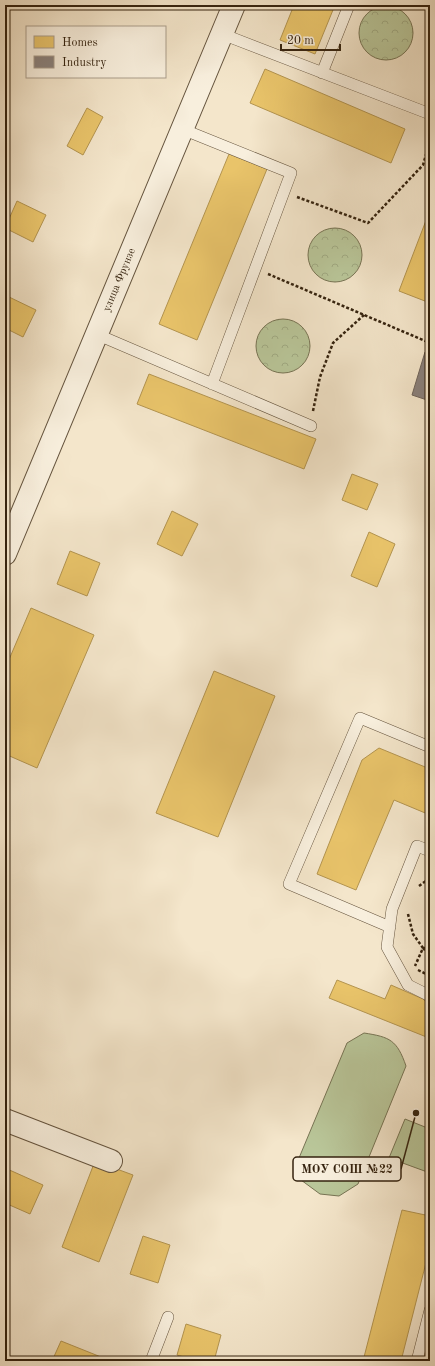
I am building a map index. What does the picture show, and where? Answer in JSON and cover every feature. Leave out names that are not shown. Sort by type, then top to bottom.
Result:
[{"type":"street","name":"улица Фрунзе","points":[[5,554],[11,524],[96,334],[234,5]]},
{"type":"street","points":[[5,1120],[111,1162]]},
{"type":"lane","points":[[322,72],[349,5]]},
{"type":"lane","points":[[222,34],[430,114]]},
{"type":"lane","points":[[182,129],[291,173],[212,384]]},
{"type":"lane","points":[[96,334],[311,426]]},
{"type":"lane","points":[[390,927],[289,884],[360,718],[430,747]]},
{"type":"lane","points":[[430,851],[418,846],[392,909],[387,948],[408,985],[430,996]]},
{"type":"lane","points":[[417,1361],[430,1310]]},
{"type":"lane","points":[[151,1361],[168,1317]]},
{"type":"path","points":[[284,192],[368,223],[423,165],[430,141]]},
{"type":"path","points":[[255,269],[430,342]]},
{"type":"path","points":[[311,426],[320,377],[333,343],[364,314]]},
{"type":"path","points":[[417,890],[420,885],[430,878]]},
{"type":"path","points":[[409,911],[408,916],[413,934],[430,955]]},
{"type":"path","points":[[424,948],[430,948]]},
{"type":"path","points":[[424,948],[414,968],[430,976]]},
{"type":"green space","points":[[381,6],[391,6],[401,10],[409,18],[413,28],[413,38],[409,48],[401,56],[391,60],[381,60],[371,56],[363,48],[359,38],[359,28],[363,18],[371,10]]},
{"type":"green space","points":[[330,228],[340,228],[350,232],[358,240],[362,250],[362,260],[358,270],[350,278],[340,282],[330,282],[320,278],[312,270],[308,260],[308,250],[312,240],[320,232]]},
{"type":"green space","points":[[278,319],[288,319],[298,323],[306,331],[310,341],[310,351],[306,361],[298,369],[288,373],[278,373],[268,369],[260,361],[256,351],[256,341],[260,331],[268,323]]},
{"type":"green space","points":[[364,1033],[380,1036],[391,1041],[399,1050],[406,1066],[358,1184],[339,1196],[320,1194],[301,1180],[299,1158],[347,1043]]},
{"type":"green space","points":[[405,1119],[430,1129],[430,1173],[389,1158]]},
{"type":"building: Homes","points":[[294,5],[335,5],[315,54],[280,40]]},
{"type":"building: Homes","points":[[265,69],[405,129],[391,163],[250,103]]},
{"type":"building: Homes","points":[[87,108],[103,117],[83,155],[67,146]]},
{"type":"building: Homes","points":[[229,154],[267,169],[197,340],[159,324]]},
{"type":"building: Homes","points":[[17,201],[46,215],[33,242],[5,228]]},
{"type":"building: Homes","points":[[430,210],[430,303],[399,291]]},
{"type":"building: Homes","points":[[7,296],[36,310],[23,337],[5,328],[5,301]]},
{"type":"building: Homes","points":[[149,374],[316,439],[304,469],[137,404]]},
{"type":"building: Homes","points":[[352,474],[378,484],[367,510],[342,500]]},
{"type":"building: Homes","points":[[172,511],[198,524],[182,556],[157,544]]},
{"type":"building: Homes","points":[[369,532],[395,544],[377,587],[351,576]]},
{"type":"building: Homes","points":[[70,551],[100,563],[87,596],[57,584]]},
{"type":"building: Homes","points":[[31,608],[94,635],[37,768],[5,754],[5,669]]},
{"type":"building: Homes","points":[[214,671],[275,696],[218,837],[156,813]]},
{"type":"building: Homes","points":[[379,748],[430,769],[430,815],[394,800],[356,890],[317,874],[362,760]]},
{"type":"building: Homes","points":[[337,980],[385,999],[391,985],[423,999],[430,1006],[429,1038],[329,998]]},
{"type":"building: Homes","points":[[95,1161],[133,1175],[99,1262],[62,1247]]},
{"type":"building: Homes","points":[[5,1168],[43,1185],[30,1214],[5,1203]]},
{"type":"building: Homes","points":[[402,1210],[430,1216],[430,1247],[401,1361],[363,1361]]},
{"type":"building: Homes","points":[[143,1236],[170,1245],[158,1283],[130,1274]]},
{"type":"building: Homes","points":[[186,1324],[221,1335],[214,1361],[198,1361],[177,1355]]},
{"type":"building: Homes","points":[[61,1341],[111,1361],[52,1361]]},
{"type":"building: Industry","points":[[425,352],[430,354],[430,401],[412,395]]},
{"type":"place","name":"МОУ СОШ №22","points":[[416,1113]]}]
